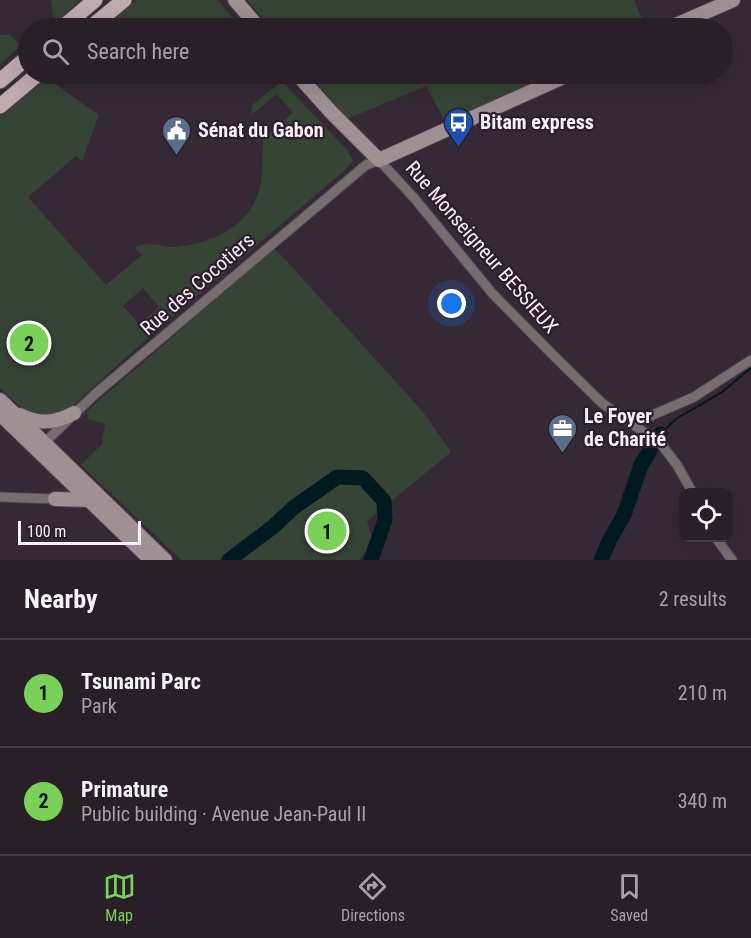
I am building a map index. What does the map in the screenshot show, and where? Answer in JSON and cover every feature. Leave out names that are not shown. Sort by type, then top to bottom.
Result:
[{"type":"main road","points":[[74,18],[95,0]]},
{"type":"main road","points":[[102,18],[124,0]]},
{"type":"main road","points":[[235,0],[250,18]]},
{"type":"main road","points":[[692,18],[733,0]]},
{"type":"main road","points":[[0,81],[18,66]]},
{"type":"main road","points":[[0,106],[26,84]]},
{"type":"main road","name":"Rue Monseigneur BESSIEUX","points":[[306,84],[379,160]]},
{"type":"main road","points":[[379,160],[548,84]]},
{"type":"main road","points":[[0,400],[6,412],[41,446],[165,560]]},
{"type":"main road","points":[[6,412],[39,422],[56,421],[74,413]]},
{"type":"main road","points":[[41,446],[66,477],[151,560]]},
{"type":"main road","points":[[56,499],[67,490],[66,477]]},
{"type":"main road","points":[[56,499],[89,500]]},
{"type":"street","name":"Rue des Cocotiers","points":[[41,446],[74,413],[351,177],[366,165],[379,160]]},
{"type":"street","name":"Rue Monseigneur BESSIEUX","points":[[379,160],[507,308],[582,385],[661,444],[691,488]]},
{"type":"street","points":[[632,424],[694,397],[751,360]]},
{"type":"street","points":[[0,497],[56,499]]},
{"type":"street","points":[[720,542],[732,560]]},
{"type":"green space","points":[[51,0],[80,0],[60,18],[53,18]]},
{"type":"green space","points":[[137,0],[218,0],[233,18],[114,18]]},
{"type":"green space","points":[[247,0],[634,0],[642,18],[262,18]]},
{"type":"green space","points":[[9,34],[18,42],[18,48],[0,65],[0,35]]},
{"type":"green space","points":[[40,84],[55,84],[99,115],[82,161],[76,156],[28,197],[106,285],[142,255],[135,248],[140,245],[176,247],[201,242],[225,232],[245,216],[260,187],[263,138],[293,113],[277,94],[252,114],[252,105],[278,84],[285,84],[348,151],[353,161],[345,170],[150,336],[71,407],[61,413],[42,416],[24,409],[0,388],[0,117]],"holes":[[[143,288],[159,307],[139,324],[123,306]]]},
{"type":"green space","points":[[317,84],[530,84],[445,122],[426,86],[347,119]]},
{"type":"green space","points":[[274,249],[424,413],[451,452],[367,521],[373,541],[359,560],[181,560],[81,465],[102,444],[105,424],[88,419],[87,411]]},
{"type":"waterway","points":[[660,434],[676,419],[722,392],[751,368]]},
{"type":"waterway","points":[[601,560],[624,515],[641,465],[660,434]]},
{"type":"waterway","points":[[229,560],[274,526],[293,508],[337,477],[363,478],[384,501],[385,520],[371,560]]},
{"type":"place","name":"Bitam express","points":[[459,148]]},
{"type":"place","name":"Sénat du Gabon","points":[[177,156]]},
{"type":"place","name":"Primature","points":[[29,343]]},
{"type":"place","name":"Le Foyer de Charité","points":[[563,454]]},
{"type":"place","name":"Tsunami Parc","points":[[327,531]]}]
